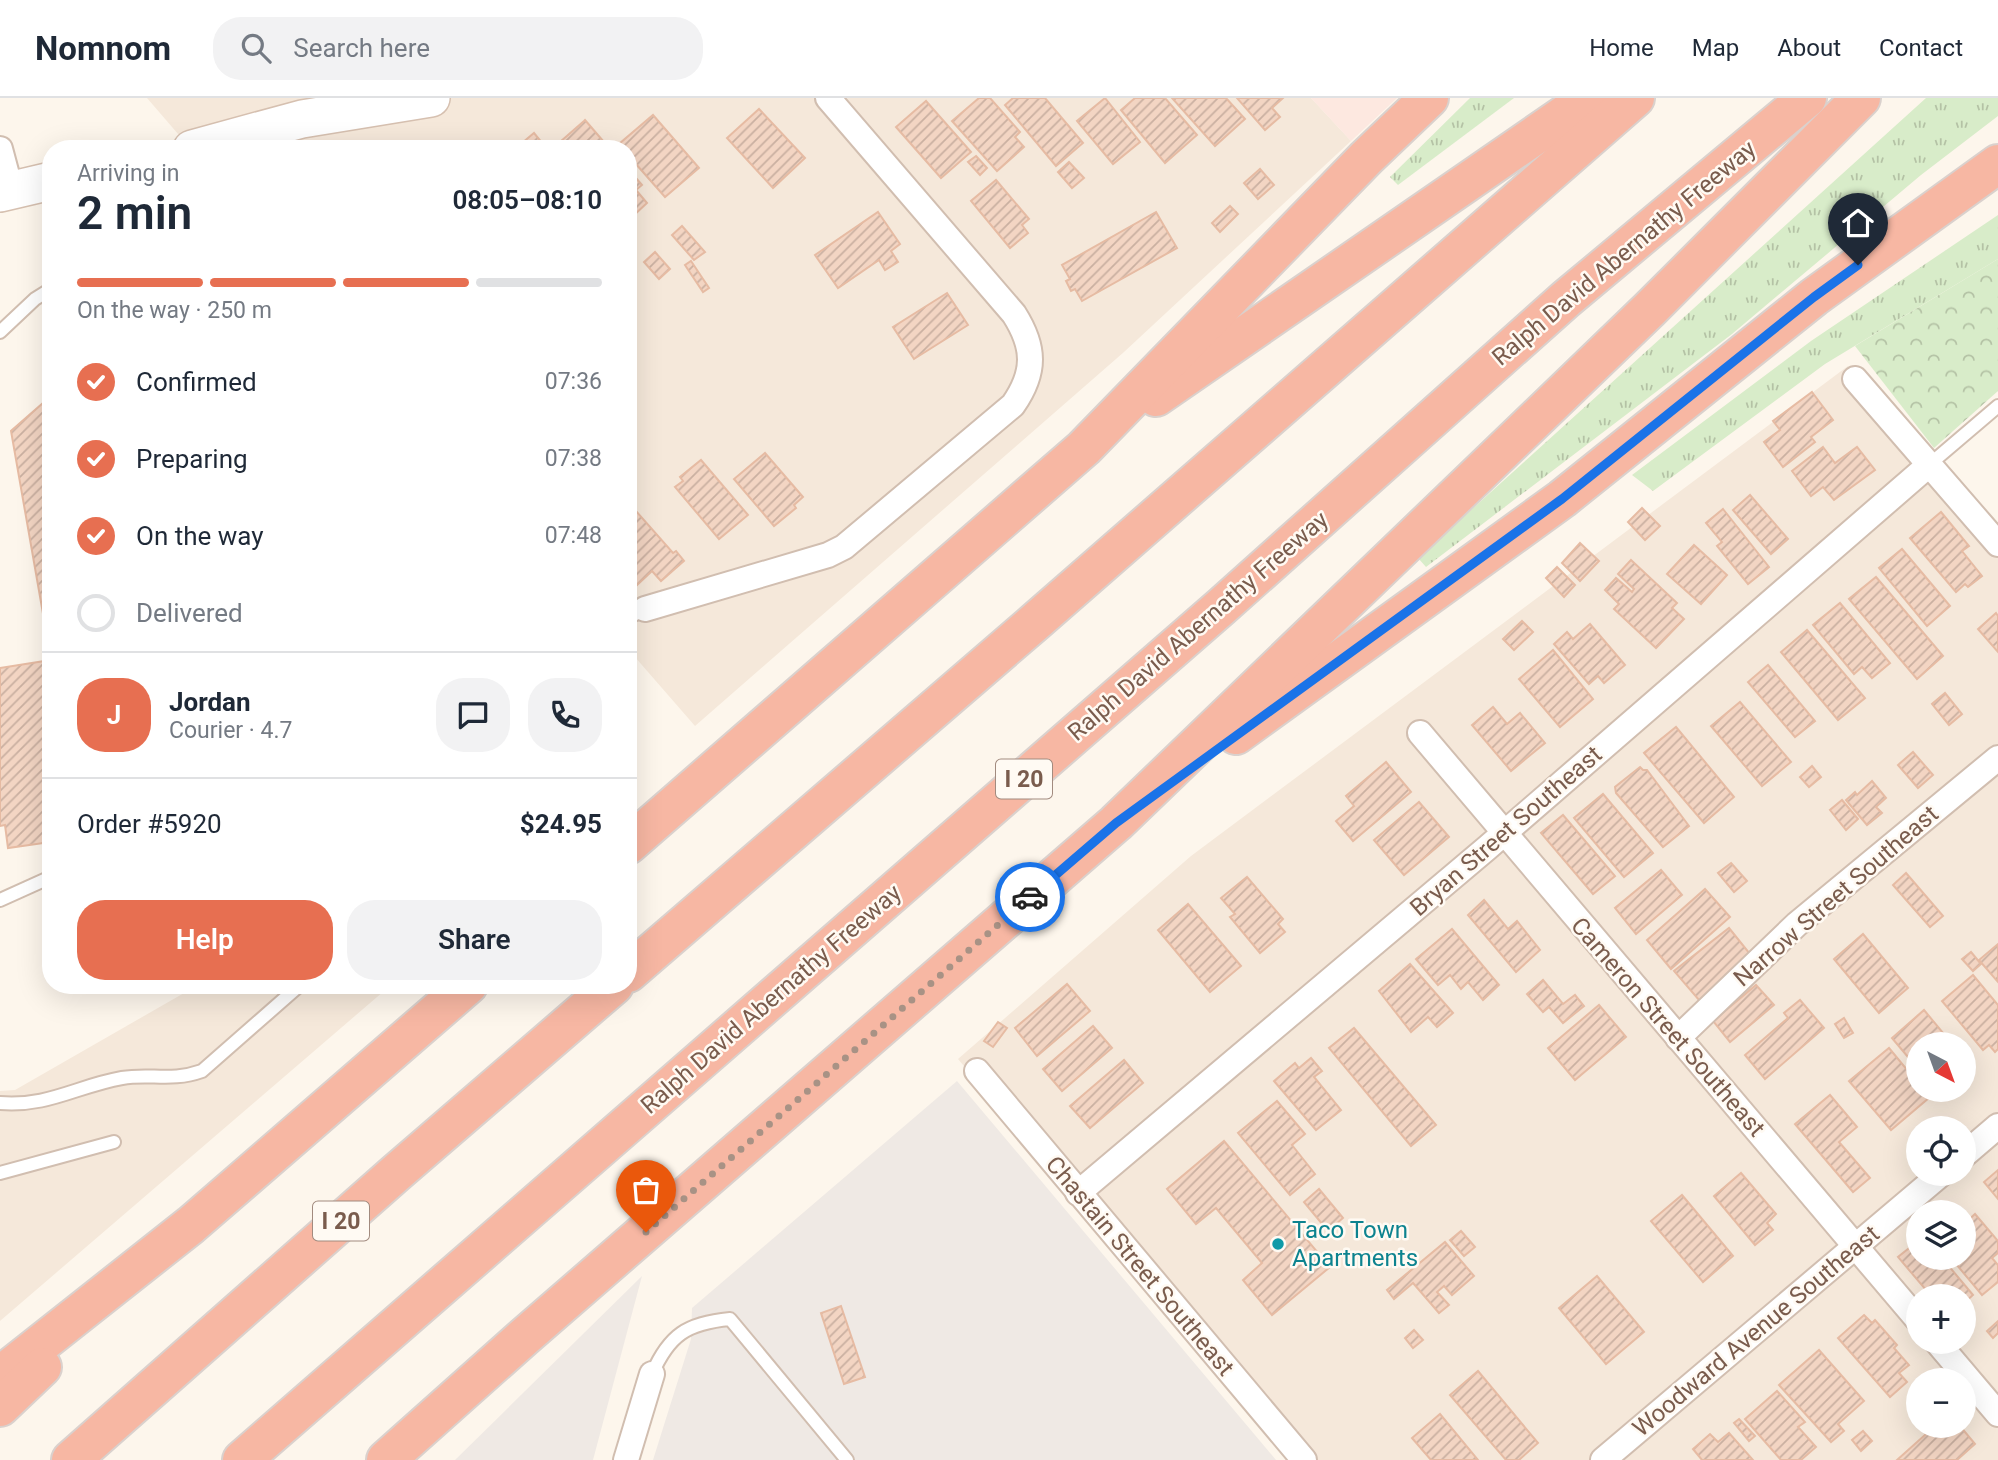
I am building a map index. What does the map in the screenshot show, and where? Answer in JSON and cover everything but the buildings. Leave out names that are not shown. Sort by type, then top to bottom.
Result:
[{"type":"highway","points":[[637,837],[1084,448],[1366,158],[1429,98]]},
{"type":"highway","points":[[1084,448],[1589,98]]},
{"type":"highway","points":[[637,965],[1025,631],[1635,98]]},
{"type":"highway","name":"Ralph David Abernathy Freeway","points":[[242,1460],[1221,607],[1566,299],[1807,98]]},
{"type":"highway","points":[[386,1460],[1116,823],[1640,318],[1861,98]]},
{"type":"highway","points":[[1116,823],[1562,499],[1814,297],[1998,164]]},
{"type":"highway","points":[[0,1376],[191,1225],[458,994]]},
{"type":"highway","name":"I 20","points":[[71,1460],[604,994]]},
{"type":"highway","points":[[0,1407],[191,1225]]},
{"type":"street","points":[[225,140],[302,119],[431,98]]},
{"type":"street","points":[[637,613],[828,555],[844,547],[1013,405],[1025,384],[1031,359],[1024,330],[1014,314],[828,98]]},
{"type":"street","points":[[0,152],[5,191],[42,183]]},
{"type":"street","points":[[1855,379],[1998,544]]},
{"type":"street","name":"Bryan Street Southeast","points":[[1079,1193],[1504,834],[1930,464]]},
{"type":"street","name":"Cameron Street Southeast","points":[[1420,733],[1906,1306]]},
{"type":"street","name":"Narrow Street Southeast","points":[[1678,1038],[1797,924],[1998,758]]},
{"type":"street","name":"Chastain Street Southeast","points":[[976,1071],[1304,1460]]},
{"type":"street","points":[[1976,1145],[1998,1126]]},
{"type":"street","name":"Woodward Avenue Southeast","points":[[1603,1460],[1927,1186]]},
{"type":"street","points":[[1947,1354],[1998,1413]]},
{"type":"street","points":[[626,1460],[652,1374]]},
{"type":"lane","points":[[0,332],[42,295]]},
{"type":"lane","points":[[1930,464],[1998,407]]},
{"type":"lane","points":[[0,900],[42,881]]},
{"type":"lane","points":[[0,1103],[21,1105],[51,1100],[124,1077],[186,1076],[202,1071],[290,994]]},
{"type":"lane","points":[[0,1173],[114,1142]]},
{"type":"lane","points":[[652,1374],[663,1350],[684,1330],[708,1321],[730,1319],[847,1460]]},
{"type":"shaded area","points":[[147,98],[1311,98],[1351,141],[1124,352],[695,726],[637,659],[637,140],[183,140]]},
{"type":"shaded area","points":[[1311,98],[1397,98],[1351,141]]},
{"type":"shaded area","points":[[1848,366],[1998,547],[1998,1460],[1294,1460],[958,1059],[1191,856]]},
{"type":"shaded area","points":[[182,994],[381,994],[0,1321],[0,1091],[15,1090]]},
{"type":"shaded area","points":[[957,1081],[1276,1460],[653,1460],[691,1339],[692,1308]]},
{"type":"shaded area","points":[[642,1276],[593,1460],[455,1460]]},
{"type":"green space","points":[[1470,98],[1514,98],[1398,185],[1390,177]]},
{"type":"green space","points":[[1926,98],[1998,98],[1998,116],[1921,175],[1732,334],[1426,567],[1418,558]]},
{"type":"green space","points":[[1998,215],[1998,259],[1825,364],[1653,491],[1632,475],[1811,341]]},
{"type":"green space","points":[[1998,259],[1998,391],[1934,448],[1855,346]]},
{"type":"way so far","points":[[646,1232],[1030,897]]},
{"type":"place","name":"Taco Town Apartments","points":[[1278,1244]]},
{"type":"route","points":[[1030,897],[1116,823],[1562,499],[1814,297],[1858,265]]}]
